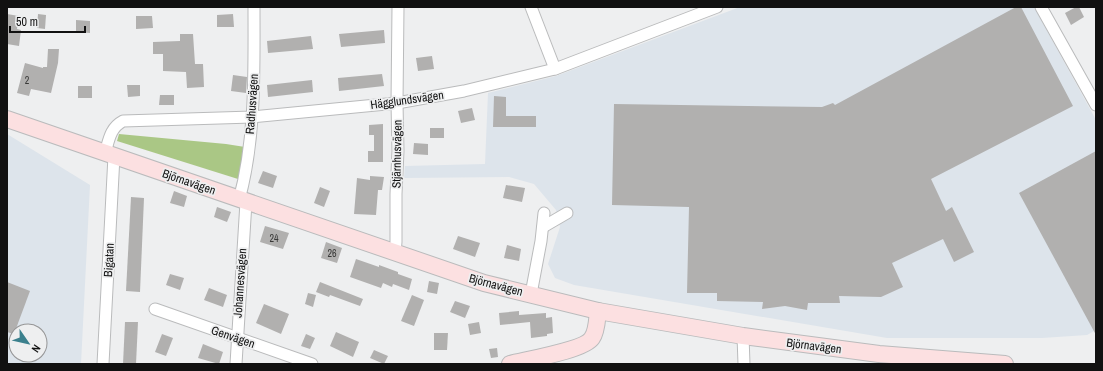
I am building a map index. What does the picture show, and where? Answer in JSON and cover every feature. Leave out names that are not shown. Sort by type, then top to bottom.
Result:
[{"type":"main road","name":"Björnavägen","points":[[7,119],[484,283],[598,311],[879,359],[1005,364]]},
{"type":"main road","points":[[510,364],[586,345],[592,339],[594,334],[598,311]]},
{"type":"street","name":"Radhusvägen","points":[[242,201],[252,117],[254,7]]},
{"type":"street","name":"Stjärnhusvägen","points":[[395,252],[398,151],[398,7]]},
{"type":"street","points":[[530,7],[555,69]]},
{"type":"street","name":"Hägglundsvägen","points":[[110,155],[111,133],[114,127],[123,121],[252,117],[397,103],[464,91],[555,69],[717,7]]},
{"type":"street","points":[[1041,7],[1096,105]]},
{"type":"street","name":"Bigatan","points":[[103,364],[110,155]]},
{"type":"street","name":"Johannesvägen","points":[[236,364],[242,201]]},
{"type":"street","points":[[531,294],[541,241],[544,213]]},
{"type":"street","points":[[543,227],[567,213]]},
{"type":"street","name":"Genvägen","points":[[155,309],[312,364]]},
{"type":"street","points":[[743,336],[744,364]]},
{"type":"shaded area","points":[[740,7],[1034,7],[1096,120],[1096,330],[1087,335],[1042,338],[887,338],[574,285],[555,278],[548,264],[560,227],[556,210],[534,184],[509,177],[404,178],[405,166],[485,164],[488,93],[556,76]]},
{"type":"shaded area","points":[[7,134],[90,185],[81,364],[7,364]]},
{"type":"green space","points":[[119,134],[245,147],[238,179],[117,141]]},
{"type":"building","points":[[1016,7],[1021,7],[1073,106],[931,179],[946,211],[952,207],[974,252],[954,262],[943,239],[892,263],[903,287],[881,297],[839,296],[840,303],[808,303],[807,310],[785,306],[762,309],[763,302],[717,301],[717,293],[687,293],[689,207],[612,205],[614,104],[822,107],[833,103],[835,105]]},
{"type":"building","points":[[1079,7],[1084,17],[1071,25],[1065,13]]},
{"type":"building","points":[[7,14],[19,16],[17,29],[21,30],[19,46],[7,44]]},
{"type":"building","points":[[38,14],[46,15],[45,29],[37,28]]},
{"type":"building","points":[[233,14],[234,27],[217,27],[217,15]]},
{"type":"building","points":[[136,16],[152,16],[153,28],[136,29]]},
{"type":"building","points":[[76,20],[90,21],[90,33],[76,32]]},
{"type":"building","points":[[384,30],[385,43],[341,47],[339,34]]},
{"type":"building","points":[[180,34],[193,34],[195,64],[203,64],[204,87],[187,88],[186,72],[163,71],[163,54],[153,54],[153,42],[180,41]]},
{"type":"building","points":[[311,36],[313,49],[268,53],[267,41]]},
{"type":"building","points":[[48,49],[59,49],[58,63],[51,93],[31,89],[29,96],[17,93],[25,63],[43,68],[47,67]]},
{"type":"building","points":[[432,56],[434,69],[418,71],[416,58]]},
{"type":"building","points":[[382,74],[384,86],[339,91],[338,78]]},
{"type":"building","points":[[233,75],[247,77],[246,93],[231,91]]},
{"type":"building","points":[[312,80],[313,92],[268,97],[267,85]]},
{"type":"building","points":[[127,85],[140,85],[140,96],[128,97]]},
{"type":"building","points":[[78,86],[92,86],[92,98],[78,98]]},
{"type":"building","points":[[160,95],[174,95],[174,105],[159,105]]},
{"type":"building","points":[[494,96],[506,97],[506,116],[536,116],[536,127],[493,127]]},
{"type":"building","points":[[472,108],[475,120],[461,123],[458,111]]},
{"type":"building","points":[[383,124],[383,162],[368,162],[368,151],[374,151],[374,135],[369,135],[369,125]]},
{"type":"building","points":[[430,128],[444,128],[444,138],[430,138]]},
{"type":"building","points":[[414,143],[428,144],[428,155],[413,154]]},
{"type":"building","points":[[1096,151],[1096,335],[1019,193]]},
{"type":"building","points":[[263,171],[277,176],[273,188],[258,183]]},
{"type":"building","points":[[370,176],[384,177],[382,190],[378,190],[376,215],[354,214],[357,178],[370,180]]},
{"type":"building","points":[[506,185],[525,188],[522,202],[503,198]]},
{"type":"building","points":[[320,187],[330,191],[324,207],[314,203]]},
{"type":"building","points":[[174,191],[187,196],[184,207],[170,203]]},
{"type":"building","points":[[131,197],[144,198],[140,292],[126,291]]},
{"type":"building","points":[[217,207],[231,212],[227,222],[214,217]]},
{"type":"building","points":[[265,226],[289,233],[283,249],[260,242]]},
{"type":"building","points":[[458,236],[480,243],[475,257],[453,249]]},
{"type":"building","points":[[326,242],[342,248],[337,263],[321,258]]},
{"type":"building","points":[[507,245],[521,249],[519,261],[504,258]]},
{"type":"building","points":[[356,259],[379,267],[379,265],[412,279],[409,290],[393,284],[392,287],[383,283],[381,288],[350,277]]},
{"type":"building","points":[[170,274],[184,278],[180,290],[166,285]]},
{"type":"building","points":[[429,281],[439,283],[437,294],[427,292]]},
{"type":"building","points":[[7,282],[30,291],[18,323],[8,323],[7,332]]},
{"type":"building","points":[[320,282],[363,299],[360,306],[330,295],[329,297],[316,292]]},
{"type":"building","points":[[209,288],[227,295],[223,307],[204,300]]},
{"type":"building","points":[[308,293],[316,295],[313,307],[305,304]]},
{"type":"building","points":[[412,295],[424,300],[414,326],[401,321]]},
{"type":"building","points":[[455,301],[470,306],[465,318],[450,312]]},
{"type":"building","points":[[264,304],[289,314],[281,334],[256,323]]},
{"type":"building","points":[[519,311],[519,315],[546,313],[546,318],[552,317],[553,333],[547,334],[547,336],[531,338],[530,322],[500,325],[499,313]]},
{"type":"building","points":[[125,322],[138,322],[136,364],[123,364]]},
{"type":"building","points":[[479,322],[481,333],[470,335],[468,324]]},
{"type":"building","points":[[336,332],[359,342],[353,357],[330,346]]},
{"type":"building","points":[[434,333],[448,333],[447,350],[434,350]]},
{"type":"building","points":[[162,334],[173,338],[166,356],[155,352]]},
{"type":"building","points":[[306,334],[315,338],[310,349],[301,346]]},
{"type":"building","points":[[203,344],[223,352],[219,364],[198,358]]},
{"type":"building","points":[[497,348],[498,357],[491,358],[489,349]]},
{"type":"building","points":[[374,350],[388,356],[384,364],[370,358]]}]
